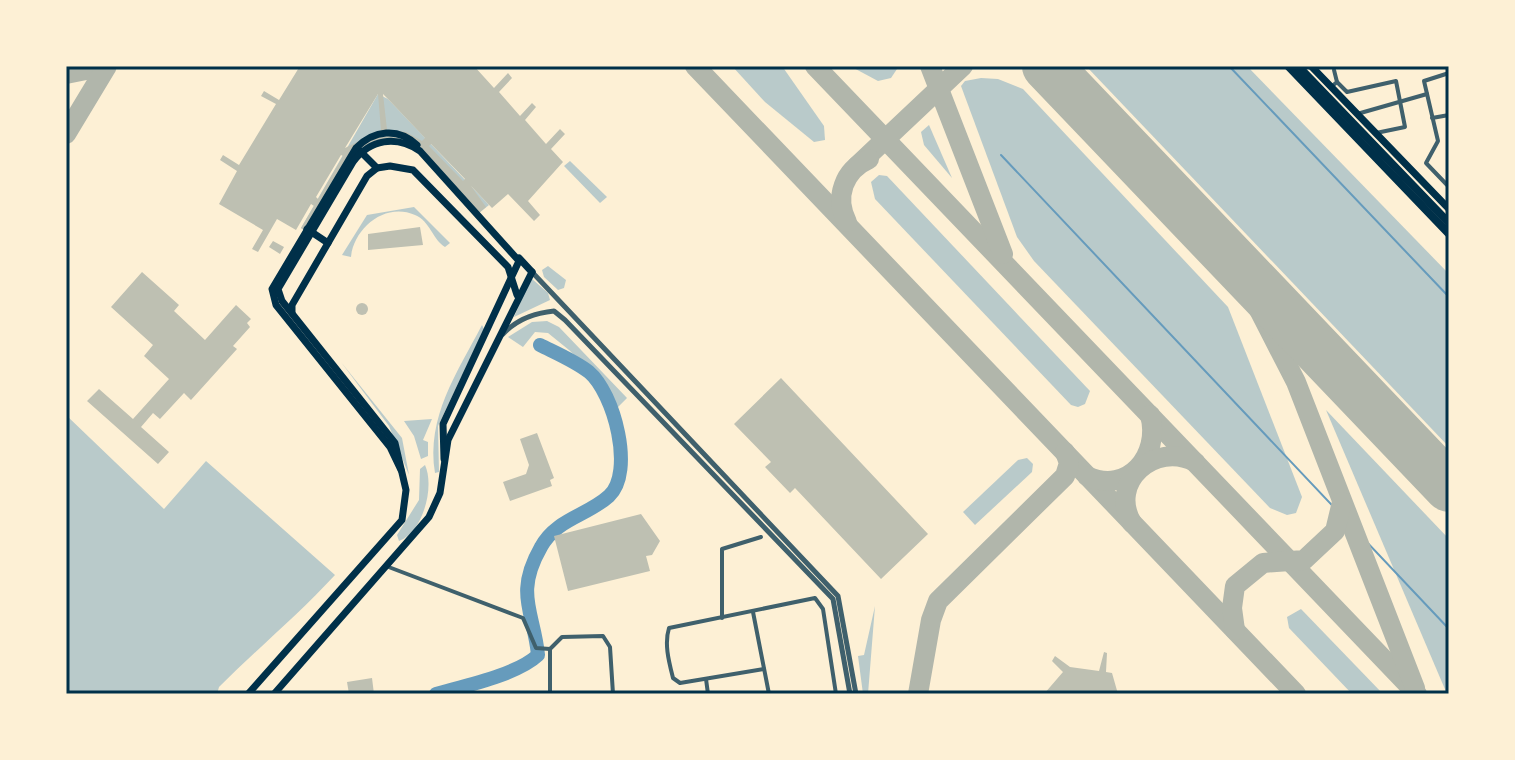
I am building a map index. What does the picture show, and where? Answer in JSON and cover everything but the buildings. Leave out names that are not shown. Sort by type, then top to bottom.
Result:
[{"type":"highway","points":[[1288,66],[1449,234]]},
{"type":"highway","points":[[1298,66],[1449,223]]},
{"type":"main road","points":[[1311,66],[1334,84],[1357,114],[1449,209]]},
{"type":"main road","points":[[404,475],[390,447],[273,300],[272,289],[356,148],[371,136],[397,133],[413,141],[532,272]]},
{"type":"main road","points":[[248,694],[402,520],[404,475],[399,451],[386,427],[282,301],[278,289],[353,162],[369,146],[390,141],[410,145],[420,151],[519,261],[443,424],[444,459],[440,493],[429,517],[274,694]]},
{"type":"main road","points":[[356,148],[377,168]]},
{"type":"main road","points":[[292,326],[292,305],[367,176],[377,168],[399,165],[421,178],[508,267],[518,298]]},
{"type":"main road","points":[[421,178],[441,171]]},
{"type":"main road","points":[[479,238],[491,226]]},
{"type":"main road","points":[[306,228],[328,243]]},
{"type":"main road","points":[[508,267],[532,272]]},
{"type":"main road","points":[[444,459],[457,421],[532,272]]},
{"type":"main road","points":[[386,537],[400,550]]},
{"type":"street","points":[[1335,67],[1334,84],[1347,92],[1395,80],[1402,101],[1405,127],[1376,133]]},
{"type":"street","points":[[1449,73],[1425,80],[1438,141],[1426,163],[1449,187]]},
{"type":"street","points":[[1357,114],[1427,94]]},
{"type":"street","points":[[1432,118],[1449,115]]},
{"type":"street","points":[[532,272],[838,596],[856,694]]},
{"type":"street","points":[[497,341],[527,316],[554,311],[565,320],[833,599],[850,694]]},
{"type":"street","points":[[722,618],[722,549],[761,537]]},
{"type":"street","points":[[386,566],[523,618],[538,649],[550,649],[562,637],[603,636],[610,647],[613,694]]},
{"type":"street","points":[[764,669],[680,683],[673,678],[666,637],[669,628],[815,598],[823,609],[836,694]]},
{"type":"street","points":[[753,612],[769,694]]},
{"type":"street","points":[[550,649],[550,694]]},
{"type":"street","points":[[706,679],[708,694]]},
{"type":"shaded area","points":[[732,66],[782,66],[824,126],[825,140],[814,142],[765,102]]},
{"type":"shaded area","points":[[850,66],[899,66],[891,78],[878,81]]},
{"type":"shaded area","points":[[1086,66],[1247,66],[1449,274],[1449,447]]},
{"type":"shaded area","points":[[998,79],[1023,89],[1228,307],[1302,497],[1296,513],[1287,515],[1270,508],[1034,261],[1017,237],[961,86],[965,81]]},
{"type":"shaded area","points":[[378,94],[388,99],[489,205],[479,213],[424,154],[402,142],[363,148],[308,233],[301,228]]},
{"type":"shaded area","points":[[929,125],[952,178],[924,145],[921,132]]},
{"type":"shaded area","points":[[570,161],[607,197],[600,203],[564,166]]},
{"type":"shaded area","points":[[879,175],[887,176],[1090,391],[1085,404],[1078,407],[1071,405],[875,199],[871,182]]},
{"type":"shaded area","points":[[414,207],[450,243],[445,247],[441,244],[415,215],[393,212],[373,220],[365,228],[353,246],[351,257],[342,255],[367,215]]},
{"type":"shaded area","points":[[548,266],[566,280],[564,288],[558,290],[544,277],[542,270]]},
{"type":"shaded area","points":[[531,278],[548,293],[550,300],[514,317]]},
{"type":"shaded area","points":[[547,321],[559,327],[627,398],[617,408],[593,373],[548,333],[535,332],[523,347],[508,337],[532,322]]},
{"type":"shaded area","points":[[482,325],[484,329],[438,426],[439,472],[435,473],[433,453],[439,414]]},
{"type":"shaded area","points":[[341,362],[402,438],[409,475],[389,426]]},
{"type":"shaded area","points":[[1326,410],[1449,539],[1449,694],[1447,694]]},
{"type":"shaded area","points":[[66,415],[164,509],[206,461],[335,575],[219,687],[217,694],[66,694]]},
{"type":"shaded area","points":[[432,419],[423,440],[428,442],[428,456],[421,459],[414,436],[404,421]]},
{"type":"shaded area","points":[[1027,458],[1033,464],[1032,472],[975,525],[963,512],[1018,460]]},
{"type":"shaded area","points":[[425,465],[429,485],[425,508],[415,528],[399,541],[397,535],[419,500],[420,469]]},
{"type":"shaded area","points":[[875,606],[868,694],[863,694],[858,656],[864,655]]},
{"type":"shaded area","points":[[1301,609],[1383,694],[1352,694],[1289,628],[1287,617]]},
{"type":"waterway","points":[[1229,66],[1449,297]]},
{"type":"waterway","points":[[1001,155],[1449,629]]},
{"type":"waterway","points":[[436,694],[504,674],[538,655],[527,590],[533,563],[555,530],[600,503],[617,485],[621,452],[618,433],[598,382],[572,361],[540,345]]},
{"type":"taxiway","points":[[66,74],[106,66]]},
{"type":"taxiway","points":[[66,134],[107,66]]},
{"type":"taxiway","points":[[695,66],[1296,694]]},
{"type":"taxiway","points":[[815,66],[1417,694]]},
{"type":"taxiway","points":[[930,66],[1003,254]]},
{"type":"taxiway","points":[[857,166],[963,66]]},
{"type":"taxiway","points":[[847,222],[841,203],[844,185],[853,170],[869,159]]},
{"type":"taxiway","points":[[1213,241],[1257,306],[1296,382],[1415,688]]},
{"type":"taxiway","points":[[1087,476],[1116,480],[1138,468],[1151,444],[1150,415]]},
{"type":"taxiway","points":[[918,694],[931,620],[938,601],[1065,476],[1069,463],[1065,452]]},
{"type":"taxiway","points":[[1132,523],[1126,508],[1126,493],[1140,469],[1151,461],[1165,457],[1180,457],[1195,462]]},
{"type":"taxiway","points":[[1235,630],[1232,608],[1235,586],[1263,563],[1304,560],[1335,531],[1342,502]]},
{"type":"runway","points":[[1047,66],[1449,487]]}]
